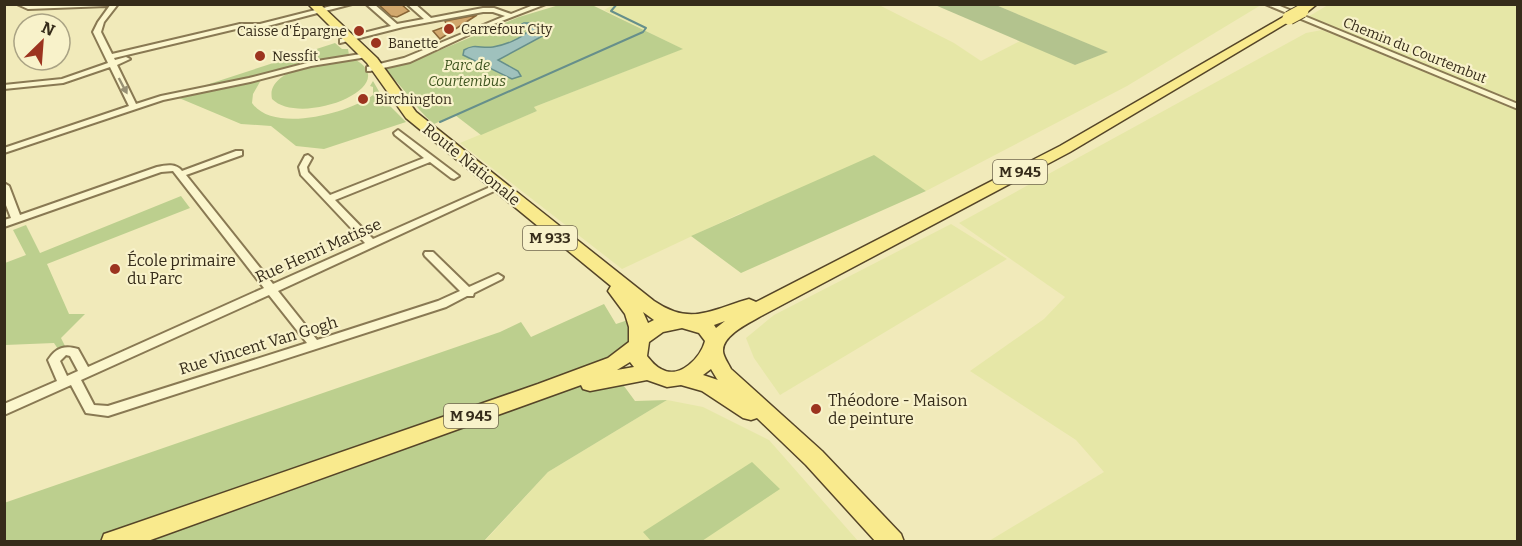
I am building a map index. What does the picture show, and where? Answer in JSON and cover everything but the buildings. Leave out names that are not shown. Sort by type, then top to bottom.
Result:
[{"type":"main road","name":"Route Nationale","points":[[303,4],[317,10],[347,40],[411,115],[620,295],[640,326],[638,345]]},
{"type":"main road","name":"M 945","points":[[713,348],[728,328],[756,310],[1065,149],[1307,8]]},
{"type":"main road","name":"Route Nationale","points":[[496,188],[647,306],[662,316],[685,322]]},
{"type":"main road","name":"M 945","points":[[685,322],[710,319],[746,306],[913,227]]},
{"type":"main road","points":[[835,482],[749,410],[709,385],[651,372],[638,360],[638,345],[653,328],[685,322],[704,329],[724,374],[793,437],[892,542]]},
{"type":"main road","name":"M 945","points":[[113,542],[577,378],[615,363],[638,345]]},
{"type":"main road","points":[[681,377],[702,369],[713,348]]},
{"type":"main road","name":"M 945","points":[[301,477],[415,443],[577,387],[651,372]]},
{"type":"street","points":[[20,4],[28,7],[107,4]]},
{"type":"street","points":[[115,4],[101,22],[97,32],[134,107]]},
{"type":"street","points":[[4,87],[56,82],[158,46],[248,25],[262,28],[317,10],[349,4]]},
{"type":"street","points":[[369,4],[396,27]]},
{"type":"street","points":[[410,4],[430,20]]},
{"type":"street","points":[[4,151],[134,107],[304,65],[410,59],[543,4]]},
{"type":"street","name":"Chemin du Courtembut","points":[[1268,4],[1518,107]]},
{"type":"street","points":[[347,40],[396,27],[486,10],[511,16]]},
{"type":"street","points":[[398,133],[454,176]]},
{"type":"street","points":[[181,174],[239,153]]},
{"type":"street","points":[[308,158],[303,167],[304,173],[372,244]]},
{"type":"street","points":[[329,199],[431,158]]},
{"type":"street","points":[[4,224],[164,168],[175,168],[314,344]]},
{"type":"street","points":[[4,186],[17,220]]},
{"type":"street","name":"Rue Henri Matisse","points":[[4,410],[496,188]]},
{"type":"street","points":[[429,254],[469,293]]},
{"type":"street","name":"Rue Vincent Van Gogh","points":[[74,378],[87,407],[100,412],[469,293],[498,277]]},
{"type":"green space","name":"Parc de Courtembus","points":[[559,5],[592,5],[683,49],[534,107],[537,111],[481,135],[455,115],[434,124],[383,69],[407,64],[519,17]]},
{"type":"green space","points":[[613,5],[879,5],[954,43],[981,61],[1022,40],[1075,65],[1107,52],[996,5],[1261,5],[1127,86],[926,191],[918,186],[741,213],[622,269],[460,143],[537,111],[534,107],[682,49],[604,10]]},
{"type":"green space","points":[[935,5],[996,5],[1108,52],[1075,65]]},
{"type":"green space","points":[[1328,5],[1517,5],[1517,105],[1306,18]]},
{"type":"green space","points":[[1322,30],[1517,110],[1517,541],[989,541],[1104,472],[1076,440],[970,371],[1044,319],[1065,297],[959,223],[1306,33]]},
{"type":"green space","points":[[335,43],[342,49],[348,49],[349,55],[234,82],[206,85]]},
{"type":"green space","points":[[356,60],[367,71],[367,82],[357,92],[342,100],[304,109],[286,107],[272,99],[273,88],[279,79],[290,73],[318,64]]},
{"type":"green space","points":[[261,80],[253,94],[252,103],[262,112],[276,117],[293,119],[311,117],[347,108],[373,95],[373,87],[370,86],[373,81],[384,100],[406,122],[324,149],[296,146],[271,126],[241,124],[179,98]]},
{"type":"green space","points":[[874,155],[926,191],[741,273],[691,236]]},
{"type":"green space","points":[[181,196],[190,208],[47,264],[69,314],[85,314],[61,338],[65,346],[58,349],[54,343],[5,345],[5,263],[26,255],[13,230],[26,225],[40,253]]},
{"type":"green space","points":[[951,224],[1007,259],[780,395],[754,358],[746,338],[774,315]]},
{"type":"green space","points":[[604,304],[616,324],[628,320],[634,338],[621,353],[607,363],[635,401],[667,400],[548,472],[484,541],[5,541],[4,503],[500,332],[521,322],[531,337]]},
{"type":"green space","points":[[667,400],[703,407],[769,440],[858,541],[484,542],[548,472]]},
{"type":"green space","points":[[752,462],[780,489],[702,541],[651,541],[643,532]]},
{"type":"water","points":[[532,23],[550,32],[498,60],[518,71],[521,76],[512,79],[463,55],[464,50],[471,47],[493,47],[517,39],[529,30],[522,24]]},
{"type":"waterway","points":[[440,122],[643,32],[646,28],[611,11],[617,4]]},
{"type":"place","name":"Carrefour City","points":[[449,29]]},
{"type":"place","name":"Caisse d'Épargne","points":[[359,31]]},
{"type":"place","name":"Banette","points":[[376,43]]},
{"type":"place","name":"Nessfit","points":[[260,56]]},
{"type":"place","name":"Birchington","points":[[363,99]]},
{"type":"place","name":"École primaire du Parc","points":[[115,269]]},
{"type":"place","name":"Théodore - Maison de peinture","points":[[816,409]]}]
